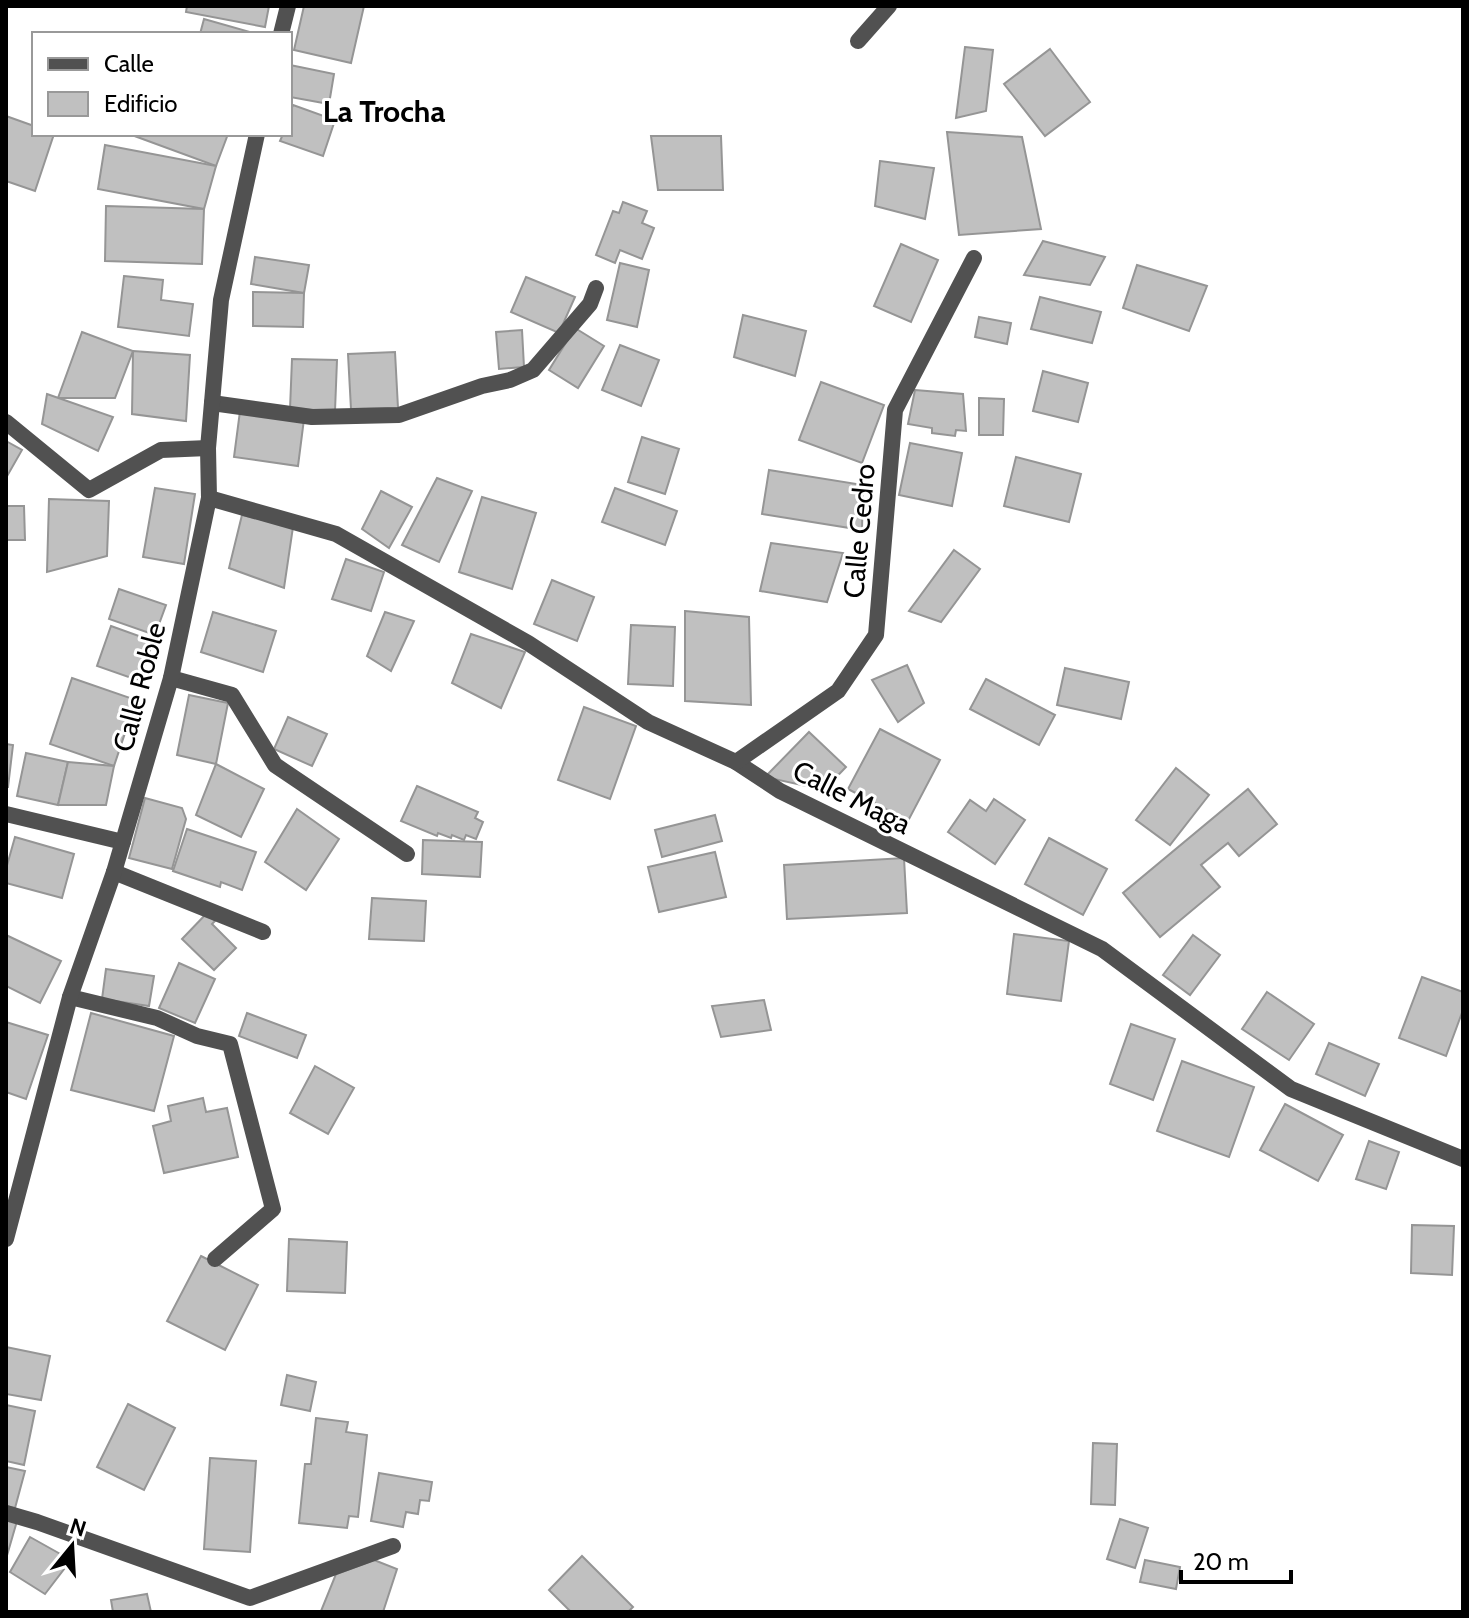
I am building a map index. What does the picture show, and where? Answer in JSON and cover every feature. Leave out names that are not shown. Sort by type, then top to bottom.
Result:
[{"type":"street","points":[[282,32],[288,6]]},
{"type":"street","points":[[858,41],[889,6]]},
{"type":"street","name":"Calle Roble","points":[[6,1239],[70,997],[114,872],[171,678],[209,498],[208,448],[221,300],[257,136]]},
{"type":"street","name":"Calle Cedro","points":[[736,762],[838,691],[876,635],[895,410],[974,258]]},
{"type":"street","points":[[212,403],[312,417],[399,415],[533,370],[590,304],[596,288]]},
{"type":"street","points":[[6,422],[89,490],[161,450],[208,448]]},
{"type":"street","name":"Calle Maga","points":[[209,498],[336,534],[528,643],[648,722],[736,762],[780,791],[1102,949],[1291,1089],[1463,1159]]},
{"type":"street","points":[[171,678],[232,695],[275,765],[407,854]]},
{"type":"street","points":[[6,814],[123,842]]},
{"type":"street","points":[[114,872],[263,932]]},
{"type":"street","points":[[70,997],[157,1018],[197,1036],[230,1044],[273,1209],[215,1259]]},
{"type":"street","points":[[6,1513],[250,1598],[393,1546]]},
{"type":"building","points":[[187,6],[269,6],[265,27],[186,12]]},
{"type":"building","points":[[304,6],[364,6],[351,63],[294,50]]},
{"type":"building","points":[[204,19],[250,32],[201,32]]},
{"type":"building","points":[[965,47],[993,50],[986,111],[956,118]]},
{"type":"building","points":[[1050,49],[1090,102],[1045,136],[1004,84]]},
{"type":"building","points":[[292,65],[334,74],[329,104],[292,97]]},
{"type":"building","points":[[293,105],[335,120],[323,156],[280,141],[282,136],[292,136]]},
{"type":"building","points":[[6,116],[32,125],[32,136],[53,136],[35,191],[6,181]]},
{"type":"building","points":[[947,132],[1022,137],[1041,229],[959,235]]},
{"type":"building","points":[[134,136],[227,136],[216,166]]},
{"type":"building","points":[[651,136],[721,136],[723,190],[658,190]]},
{"type":"building","points":[[105,145],[216,166],[204,209],[98,189]]},
{"type":"building","points":[[880,161],[934,168],[925,219],[875,206]]},
{"type":"building","points":[[623,202],[647,211],[642,223],[654,228],[642,259],[620,250],[615,263],[596,255],[613,211],[619,213]]},
{"type":"building","points":[[106,206],[204,209],[202,264],[105,261]]},
{"type":"building","points":[[1043,241],[1105,257],[1090,285],[1024,275]]},
{"type":"building","points":[[901,244],[938,260],[911,322],[874,306]]},
{"type":"building","points":[[255,257],[309,265],[304,293],[251,284]]},
{"type":"building","points":[[620,263],[649,270],[637,327],[607,320]]},
{"type":"building","points":[[1137,265],[1207,286],[1189,331],[1123,308]]},
{"type":"building","points":[[124,276],[163,280],[161,300],[193,304],[189,336],[118,327]]},
{"type":"building","points":[[526,277],[575,297],[559,333],[511,312]]},
{"type":"building","points":[[253,292],[304,293],[303,327],[253,326]]},
{"type":"building","points":[[1040,297],[1101,312],[1092,343],[1031,329]]},
{"type":"building","points":[[743,315],[806,331],[795,376],[734,357]]},
{"type":"building","points":[[979,317],[1011,323],[1007,344],[975,337]]},
{"type":"building","points":[[575,328],[604,346],[578,388],[549,370]]},
{"type":"building","points":[[522,330],[524,367],[499,369],[496,332]]},
{"type":"building","points":[[82,332],[133,351],[115,398],[58,398]]},
{"type":"building","points":[[620,345],[659,360],[641,406],[602,390]]},
{"type":"building","points":[[133,351],[190,355],[186,421],[132,414]]},
{"type":"building","points":[[395,352],[398,408],[351,409],[348,354]]},
{"type":"building","points":[[292,359],[337,360],[335,411],[290,409]]},
{"type":"building","points":[[1043,371],[1088,383],[1078,422],[1033,411]]},
{"type":"building","points":[[821,382],[884,405],[862,463],[799,440]]},
{"type":"building","points":[[915,390],[963,394],[966,431],[956,430],[955,436],[932,433],[932,428],[908,424]]},
{"type":"building","points":[[47,394],[113,417],[98,451],[42,424]]},
{"type":"building","points":[[979,398],[1004,399],[1003,435],[979,435]]},
{"type":"building","points":[[240,411],[304,419],[298,466],[234,457]]},
{"type":"building","points":[[642,437],[679,449],[665,494],[628,482]]},
{"type":"building","points":[[6,441],[22,450],[6,478]]},
{"type":"building","points":[[910,443],[962,453],[952,506],[899,495]]},
{"type":"building","points":[[1016,457],[1081,474],[1069,522],[1004,506]]},
{"type":"building","points":[[769,470],[863,485],[862,530],[762,514]]},
{"type":"building","points":[[437,478],[472,491],[439,562],[402,545]]},
{"type":"building","points":[[155,488],[195,494],[184,564],[143,557]]},
{"type":"building","points":[[615,488],[677,511],[665,545],[602,522]]},
{"type":"building","points":[[381,491],[412,507],[389,548],[362,529]]},
{"type":"building","points":[[482,497],[536,513],[512,589],[459,572]]},
{"type":"building","points":[[49,499],[109,501],[107,556],[47,572]]},
{"type":"building","points":[[6,506],[24,506],[25,540],[6,540]]},
{"type":"building","points":[[242,515],[293,527],[284,588],[229,568]]},
{"type":"building","points":[[771,543],[843,553],[827,602],[760,591]]},
{"type":"building","points":[[954,550],[980,569],[941,622],[909,611]]},
{"type":"building","points":[[346,559],[384,572],[371,611],[332,599]]},
{"type":"building","points":[[552,580],[594,597],[577,641],[534,624]]},
{"type":"building","points":[[119,589],[166,605],[155,635],[109,619]]},
{"type":"building","points":[[685,611],[749,617],[751,705],[685,701]]},
{"type":"building","points":[[213,612],[276,631],[263,672],[201,652]]},
{"type":"building","points":[[385,612],[414,621],[391,671],[367,656]]},
{"type":"building","points":[[631,625],[675,627],[673,686],[628,684]]},
{"type":"building","points":[[111,626],[153,641],[140,681],[97,666]]},
{"type":"building","points":[[471,634],[525,652],[501,708],[452,683]]},
{"type":"building","points":[[907,665],[924,703],[898,722],[872,680]]},
{"type":"building","points":[[1065,668],[1129,682],[1121,719],[1057,705]]},
{"type":"building","points":[[72,678],[136,700],[114,766],[50,744]]},
{"type":"building","points":[[986,679],[1055,715],[1039,745],[970,709]]},
{"type":"building","points":[[189,695],[228,703],[216,764],[177,755]]},
{"type":"building","points":[[584,707],[636,726],[610,799],[558,780]]},
{"type":"building","points":[[288,717],[327,734],[312,766],[274,749]]},
{"type":"building","points":[[880,729],[940,760],[908,821],[848,789]]},
{"type":"building","points":[[809,732],[846,767],[824,790],[765,777]]},
{"type":"building","points":[[6,744],[13,745],[8,787],[6,787]]},
{"type":"building","points":[[26,753],[68,762],[58,805],[17,796]]},
{"type":"building","points":[[68,762],[114,766],[106,805],[58,805]]},
{"type":"building","points":[[216,764],[264,789],[241,837],[196,815]]},
{"type":"building","points":[[1176,768],[1209,795],[1170,845],[1136,820]]},
{"type":"building","points":[[417,786],[478,812],[475,818],[483,822],[476,839],[466,835],[464,840],[452,835],[451,838],[438,833],[437,836],[401,821]]},
{"type":"building","points":[[1248,789],[1277,824],[1239,856],[1228,843],[1201,865],[1220,887],[1160,937],[1123,893]]},
{"type":"building","points":[[145,798],[182,808],[186,819],[172,869],[129,858]]},
{"type":"building","points":[[994,799],[1025,820],[995,864],[948,832],[970,800],[986,811]]},
{"type":"building","points":[[297,809],[339,839],[306,890],[265,862]]},
{"type":"building","points":[[715,815],[722,841],[662,857],[655,830]]},
{"type":"building","points":[[187,829],[256,852],[242,890],[221,882],[220,887],[173,871]]},
{"type":"building","points":[[15,837],[74,854],[62,898],[6,883],[6,869]]},
{"type":"building","points":[[1049,838],[1107,869],[1083,915],[1025,884]]},
{"type":"building","points":[[423,840],[482,842],[480,877],[422,874]]},
{"type":"building","points":[[715,852],[726,897],[659,912],[648,867]]},
{"type":"building","points":[[904,858],[907,913],[787,919],[784,865]]},
{"type":"building","points":[[372,898],[426,901],[424,941],[369,939]]},
{"type":"building","points":[[207,913],[215,921],[212,924],[236,948],[214,970],[182,939]]},
{"type":"building","points":[[1014,934],[1069,941],[1061,1001],[1007,994]]},
{"type":"building","points":[[6,935],[61,961],[40,1003],[6,986]]},
{"type":"building","points":[[1193,935],[1220,955],[1190,995],[1163,975]]},
{"type":"building","points":[[179,963],[215,979],[195,1023],[159,1008]]},
{"type":"building","points":[[106,969],[154,976],[149,1006],[102,999]]},
{"type":"building","points":[[1422,977],[1463,992],[1463,1010],[1446,1056],[1399,1038]]},
{"type":"building","points":[[1267,992],[1314,1024],[1289,1060],[1242,1029]]},
{"type":"building","points":[[764,1000],[771,1030],[721,1037],[712,1006]]},
{"type":"building","points":[[91,1013],[174,1036],[154,1111],[71,1090]]},
{"type":"building","points":[[247,1013],[306,1035],[297,1058],[239,1036]]},
{"type":"building","points":[[6,1022],[48,1035],[26,1099],[6,1092]]},
{"type":"building","points":[[1131,1024],[1175,1039],[1153,1100],[1110,1084]]},
{"type":"building","points":[[1329,1043],[1379,1064],[1365,1096],[1316,1074]]},
{"type":"building","points":[[1182,1061],[1254,1087],[1229,1157],[1157,1131]]},
{"type":"building","points":[[315,1066],[354,1088],[328,1134],[290,1113]]},
{"type":"building","points":[[203,1098],[206,1112],[227,1108],[238,1157],[164,1173],[153,1126],[171,1121],[168,1106]]},
{"type":"building","points":[[1285,1104],[1343,1135],[1318,1181],[1260,1150]]},
{"type":"building","points":[[1369,1141],[1399,1152],[1386,1189],[1356,1179]]},
{"type":"building","points":[[1412,1225],[1454,1226],[1452,1275],[1411,1273]]},
{"type":"building","points":[[289,1239],[347,1242],[345,1293],[287,1291]]},
{"type":"building","points":[[201,1256],[258,1285],[225,1350],[167,1321]]},
{"type":"building","points":[[6,1347],[50,1356],[41,1400],[6,1394]]},
{"type":"building","points":[[287,1375],[316,1382],[310,1411],[281,1405]]},
{"type":"building","points":[[128,1404],[175,1428],[144,1490],[97,1467]]},
{"type":"building","points":[[6,1405],[35,1411],[24,1465],[6,1461]]},
{"type":"building","points":[[316,1418],[348,1422],[346,1432],[367,1435],[358,1517],[349,1516],[347,1528],[299,1523],[305,1464],[311,1464]]},
{"type":"building","points":[[1093,1443],[1117,1444],[1115,1505],[1091,1504]]},
{"type":"building","points":[[210,1458],[256,1461],[250,1552],[204,1549]]},
{"type":"building","points":[[6,1467],[25,1471],[15,1508],[6,1506]]},
{"type":"building","points":[[379,1473],[432,1482],[429,1501],[420,1500],[418,1514],[406,1512],[403,1527],[371,1521]]},
{"type":"building","points":[[6,1518],[17,1521],[6,1559]]},
{"type":"building","points":[[1120,1519],[1148,1528],[1135,1568],[1107,1559]]},
{"type":"building","points":[[30,1537],[71,1560],[45,1594],[10,1572]]},
{"type":"building","points":[[582,1556],[633,1607],[628,1612],[571,1612],[549,1590]]},
{"type":"building","points":[[374,1560],[397,1569],[383,1612],[321,1611],[336,1574]]},
{"type":"building","points":[[1145,1560],[1180,1567],[1176,1589],[1140,1582]]},
{"type":"building","points":[[147,1594],[151,1612],[113,1612],[111,1600]]},
{"type":"district","name":"La Trocha","points":[[384,111]]}]
